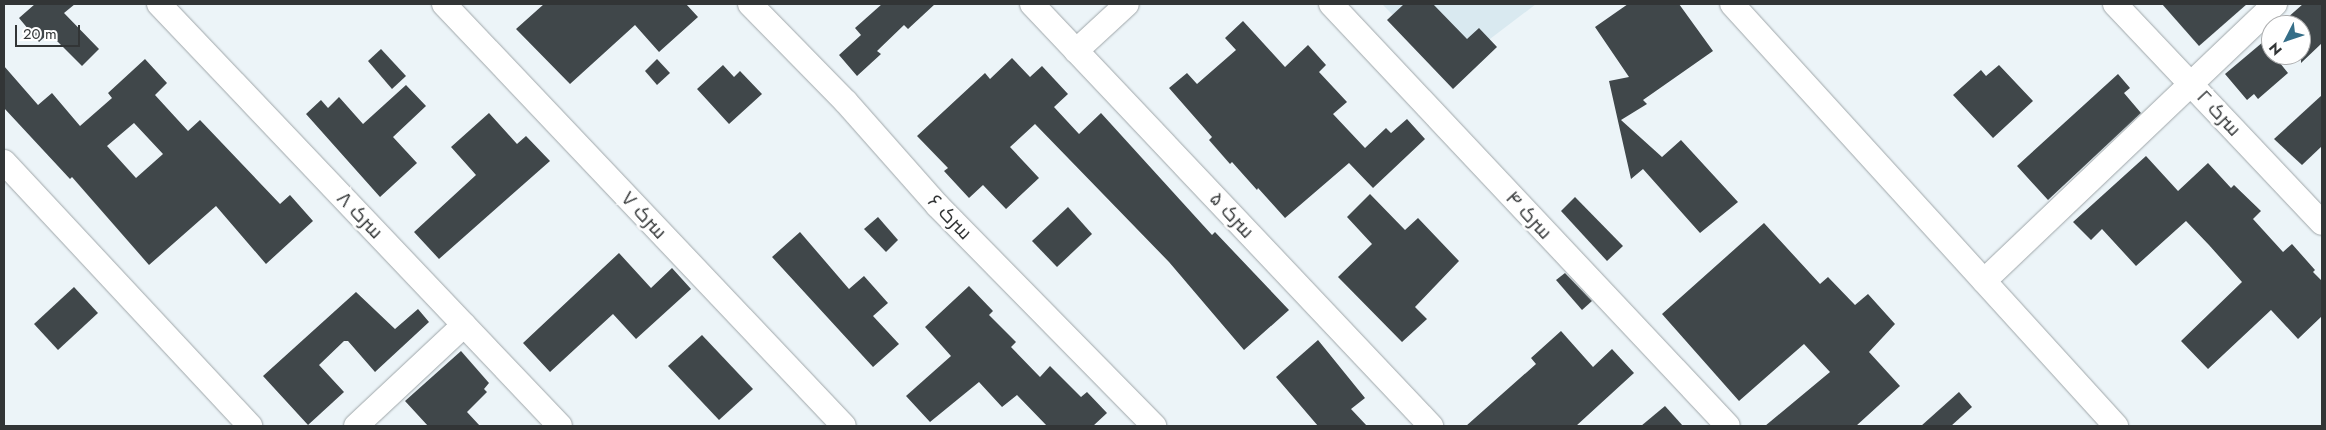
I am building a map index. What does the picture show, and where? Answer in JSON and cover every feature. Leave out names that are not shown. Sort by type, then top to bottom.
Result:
[{"type":"street","name":"سرک ۸","points":[[159,4],[560,426]]},
{"type":"street","name":"سرک ۷","points":[[444,4],[844,426]]},
{"type":"street","name":"سرک ۶","points":[[750,4],[846,102],[937,204],[1154,426]]},
{"type":"street","name":"سرک ۵","points":[[1032,4],[1431,426]]},
{"type":"street","points":[[1076,51],[1127,4]]},
{"type":"street","name":"سرک ۴","points":[[1331,4],[1728,426]]},
{"type":"street","points":[[1732,4],[2116,426]]},
{"type":"street","name":"سرک ۲","points":[[2115,4],[2322,223]]},
{"type":"street","points":[[1984,281],[2275,4]]},
{"type":"street","points":[[4,162],[250,426]]},
{"type":"street","points":[[356,426],[464,325]]},
{"type":"shaded area","points":[[1382,4],[1536,4],[1448,71]]},
{"type":"building","points":[[35,4],[75,4],[64,13],[99,49],[82,66],[49,33],[39,42],[19,18]]},
{"type":"building","points":[[544,4],[686,4],[698,17],[659,52],[635,25],[570,84],[516,29]]},
{"type":"building","points":[[882,4],[935,4],[908,29],[904,25],[877,51],[881,54],[857,76],[839,55],[861,35],[855,28]]},
{"type":"building","points":[[1404,4],[1433,4],[1467,39],[1479,28],[1497,47],[1453,89],[1387,20]]},
{"type":"building","points":[[1628,4],[1679,4],[1713,51],[1643,100],[1647,104],[1621,120],[1662,157],[1681,140],[1738,202],[1700,233],[1643,169],[1631,179],[1609,81],[1629,77],[1595,27]]},
{"type":"building","points":[[2162,4],[2247,4],[2199,46]]},
{"type":"building","points":[[2303,4],[2322,4],[2322,43],[2311,53],[2311,15],[2290,15]]},
{"type":"building","points":[[1243,21],[1285,67],[1308,45],[1326,65],[1319,72],[1347,102],[1333,114],[1365,148],[1386,128],[1391,133],[1407,119],[1425,139],[1373,188],[1349,163],[1285,218],[1232,162],[1230,164],[1209,140],[1212,137],[1169,88],[1187,73],[1197,84],[1236,50],[1225,38]]},
{"type":"building","points":[[2261,44],[2261,65],[2282,65],[2288,73],[2258,99],[2254,94],[2247,100],[2225,74]]},
{"type":"building","points":[[381,49],[406,76],[392,89],[368,61]]},
{"type":"building","points":[[1012,58],[1030,77],[1042,66],[1068,94],[1054,107],[1079,134],[1101,113],[1212,235],[1215,232],[1289,310],[1244,350],[1169,262],[1035,124],[1010,147],[1039,178],[1006,209],[983,185],[969,198],[944,171],[948,168],[917,136],[985,73],[990,79]]},
{"type":"building","points":[[145,59],[167,83],[155,95],[188,131],[200,120],[280,204],[290,195],[313,221],[266,264],[216,206],[149,265],[72,177],[70,179],[4,108],[4,66],[38,105],[52,93],[80,126],[112,98],[108,93]],"holes":[[[134,123],[163,154],[136,178],[107,146]]]},
{"type":"building","points":[[657,59],[670,73],[657,85],[645,71]]},
{"type":"building","points":[[723,65],[734,77],[740,71],[762,94],[729,124],[697,89]]},
{"type":"building","points":[[1999,65],[2033,101],[1993,138],[1953,95],[1981,70],[1986,76]]},
{"type":"building","points":[[2118,74],[2130,88],[2124,93],[2141,113],[2048,200],[2017,166]]},
{"type":"building","points":[[406,85],[426,106],[393,137],[417,163],[380,197],[306,114],[321,100],[328,108],[339,97],[363,124]]},
{"type":"building","points":[[2322,95],[2322,146],[2302,165],[2274,139]]},
{"type":"building","points":[[489,113],[517,144],[526,136],[550,161],[439,259],[414,232],[476,175],[451,147]]},
{"type":"building","points":[[2146,156],[2178,191],[2208,163],[2231,188],[2234,185],[2261,211],[2253,219],[2283,252],[2292,244],[2315,270],[2313,272],[2322,281],[2322,316],[2298,339],[2271,310],[2208,369],[2181,341],[2242,282],[2209,245],[2186,221],[2136,266],[2102,229],[2091,240],[2073,222]]},
{"type":"building","points":[[1370,194],[1405,230],[1418,218],[1459,261],[1415,307],[1427,319],[1402,342],[1338,277],[1372,244],[1347,217]]},
{"type":"building","points":[[1575,197],[1623,246],[1607,261],[1561,211]]},
{"type":"building","points":[[1068,207],[1092,234],[1057,267],[1032,241]]},
{"type":"building","points":[[878,217],[898,240],[886,252],[864,229]]},
{"type":"building","points":[[1764,223],[1820,284],[1828,277],[1855,305],[1868,294],[1895,324],[1869,352],[1900,386],[1856,426],[1765,426],[1830,372],[1804,344],[1739,401],[1662,314]]},
{"type":"building","points":[[800,232],[849,289],[864,276],[888,303],[873,316],[899,344],[873,367],[772,257]]},
{"type":"building","points":[[619,253],[651,288],[672,268],[691,289],[636,339],[613,314],[550,372],[523,343]]},
{"type":"building","points":[[1565,273],[1592,301],[1582,310],[1556,280]]},
{"type":"building","points":[[969,286],[993,311],[989,315],[1016,342],[1011,347],[1040,377],[1050,366],[1081,397],[1087,392],[1107,413],[1093,426],[1047,426],[1017,395],[1002,407],[979,382],[930,422],[906,396],[951,356],[925,327]]},
{"type":"building","points":[[74,287],[98,313],[58,350],[34,324]]},
{"type":"building","points":[[356,292],[395,329],[418,309],[429,322],[375,372],[348,341],[344,341],[319,365],[344,392],[308,425],[263,376]]},
{"type":"building","points":[[1561,331],[1593,367],[1612,349],[1634,373],[1576,426],[1466,426],[1536,364],[1531,358]]},
{"type":"building","points":[[702,335],[753,389],[719,420],[668,366]]},
{"type":"building","points":[[1318,340],[1365,398],[1351,409],[1367,426],[1318,426],[1276,377]]},
{"type":"building","points":[[461,351],[489,383],[484,389],[487,392],[467,412],[480,426],[428,426],[405,401]]},
{"type":"building","points":[[1959,392],[1972,407],[1951,426],[1921,426]]},
{"type":"building","points":[[1665,406],[1683,426],[1641,426]]}]
